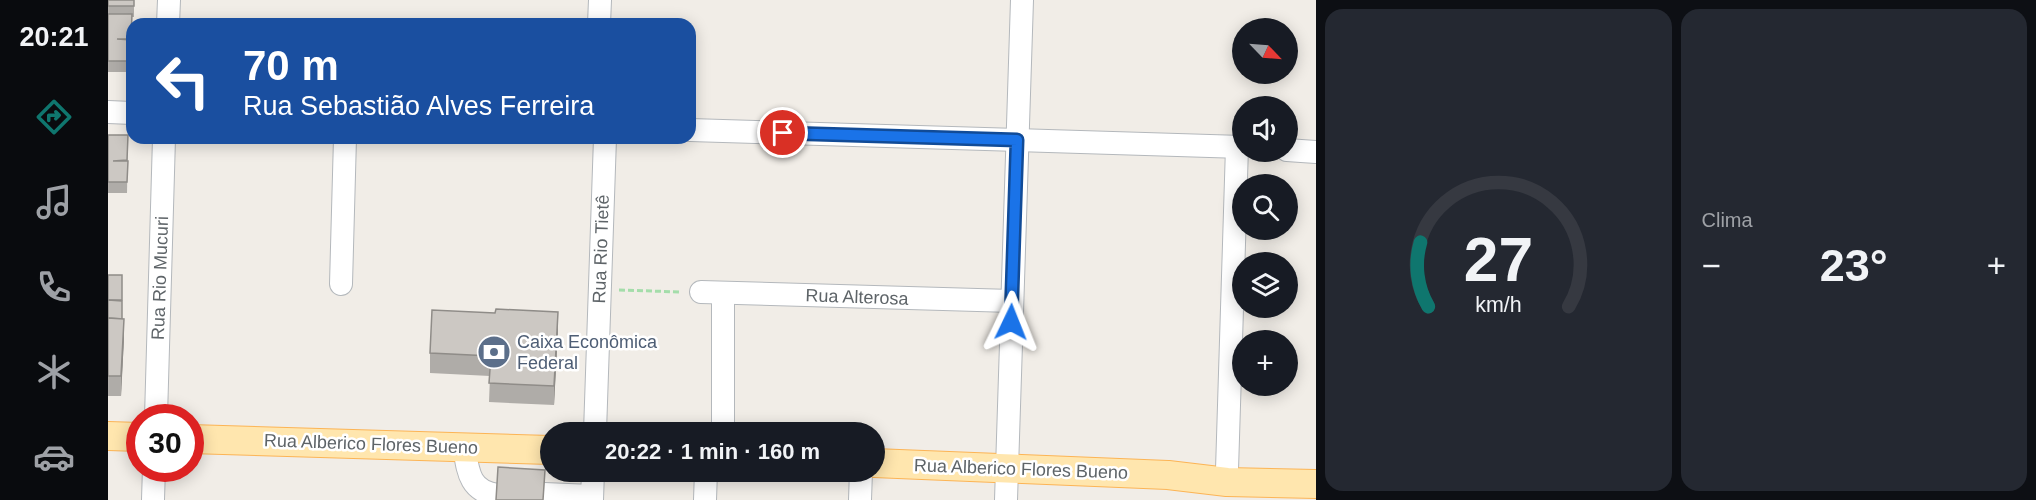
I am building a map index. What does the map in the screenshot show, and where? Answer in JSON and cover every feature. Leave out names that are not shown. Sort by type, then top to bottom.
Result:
[{"type":"main road","points":[[108,436],[126,437]]},
{"type":"main road","name":"Rua Alberico Flores Bueno","points":[[204,439],[540,450]]},
{"type":"main road","name":"Rua Alberico Flores Bueno","points":[[885,463],[1168,475],[1227,482],[1316,484]]},
{"type":"main road","name":"Rua Alberico Flores Bueno","points":[[1168,475],[1227,470],[1316,472]]},
{"type":"street","points":[[168,18],[169,0]]},
{"type":"street","points":[[599,18],[600,0]]},
{"type":"street","points":[[1006,500],[1022,0]]},
{"type":"street","points":[[108,112],[126,113]]},
{"type":"street","points":[[696,130],[1232,147]]},
{"type":"street","name":"Rua Rio Mucuri","points":[[156,404],[164,144]]},
{"type":"street","points":[[341,284],[345,144]]},
{"type":"street","name":"Rua Rio Tietê","points":[[595,422],[605,144]]},
{"type":"street","points":[[1298,151],[1316,152]]},
{"type":"street","points":[[1227,470],[1239,162]]},
{"type":"street","points":[[712,293],[722,422]]},
{"type":"street","name":"Rua Alterosa","points":[[712,293],[1012,301]]},
{"type":"street","points":[[464,447],[469,479],[480,491],[497,495]]},
{"type":"street","points":[[153,500],[154,482]]},
{"type":"street","points":[[544,494],[592,498],[593,482]]},
{"type":"street","points":[[705,500],[706,482]]},
{"type":"street","points":[[860,500],[861,482]]},
{"type":"path","points":[[600,290],[712,293]]},
{"type":"building","points":[[108,0],[134,0],[134,6],[108,6]]},
{"type":"building","points":[[108,14],[132,14],[132,18],[126,18],[126,39],[117,39],[126,40],[126,61],[108,61]]},
{"type":"building","points":[[108,135],[126,135],[127,160],[113,161],[128,161],[127,182],[108,182]]},
{"type":"building","points":[[108,275],[122,275],[122,300],[108,300]]},
{"type":"building","points":[[108,300],[122,301],[122,319],[108,318]]},
{"type":"building","name":"Caixa Econômica Federal","points":[[496,309],[558,312],[554,386],[489,383],[491,356],[430,353],[432,310],[495,313]]},
{"type":"building","points":[[108,318],[124,319],[121,376],[108,376]]},
{"type":"building","points":[[498,467],[540,470],[540,482],[544,482],[543,500],[496,500]]},
{"type":"place","name":"Caixa Econômica Federal","points":[[494,352]]},
{"type":"route","points":[[783,133],[1017,140],[1011,322]]}]
